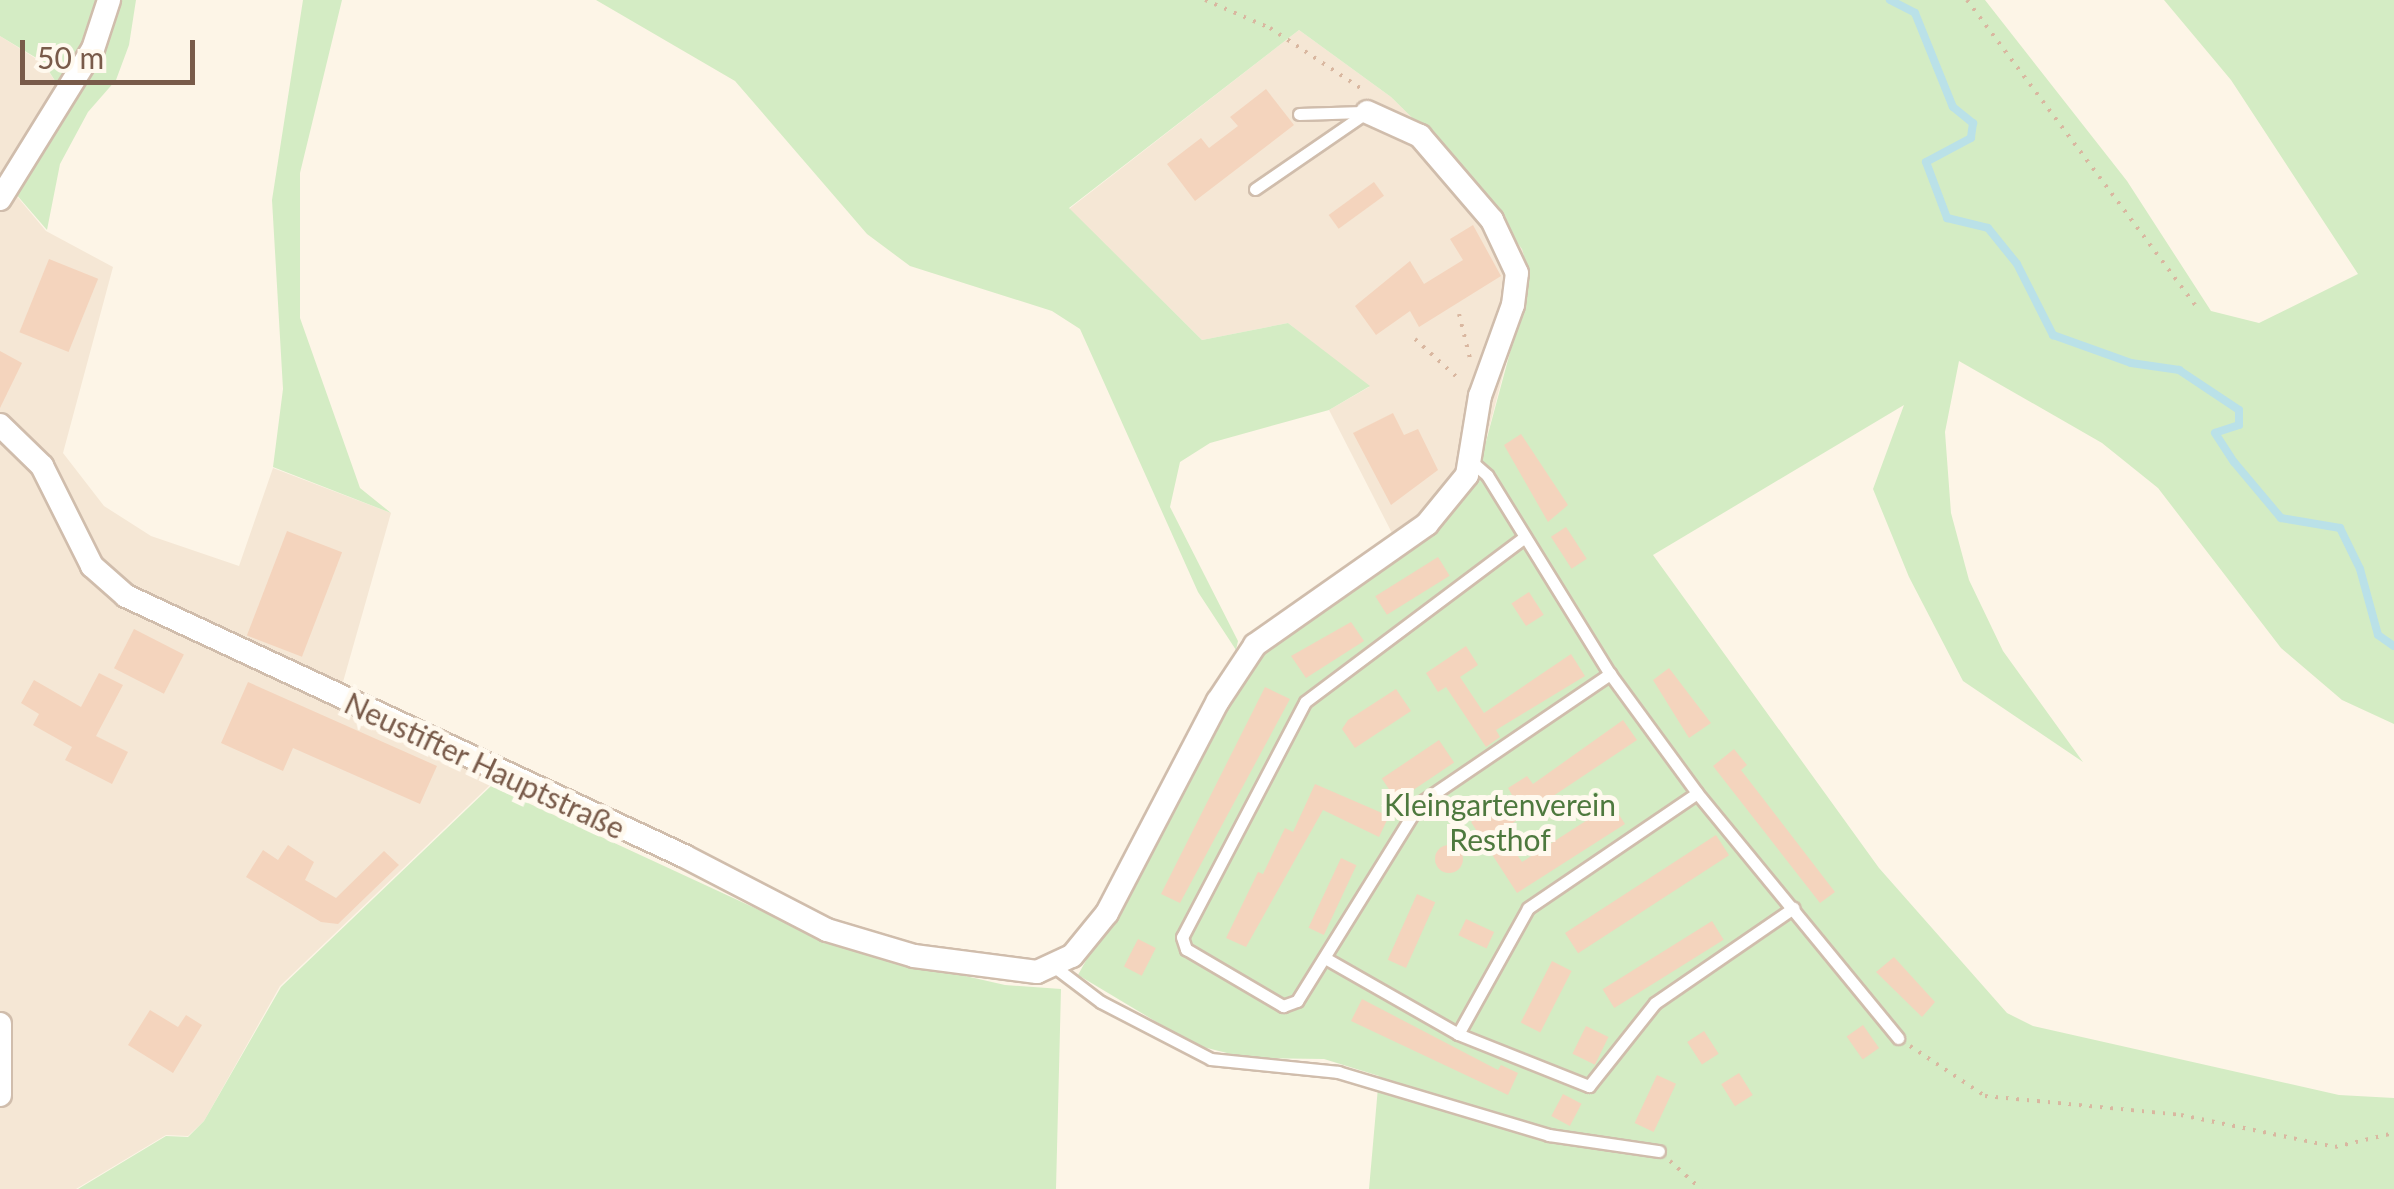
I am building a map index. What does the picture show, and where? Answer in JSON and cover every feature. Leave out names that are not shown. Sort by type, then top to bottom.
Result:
[{"type":"street","points":[[0,199],[93,49],[108,0]]},
{"type":"street","points":[[1056,968],[1107,913],[1218,700],[1255,646],[1427,524],[1459,490],[1472,462],[1480,396],[1513,305],[1513,259],[1453,172],[1420,136],[1392,120],[1367,112]]},
{"type":"street","name":"Neustifter Hauptstraße","points":[[0,426],[42,466],[92,566],[152,610],[684,856],[827,930],[963,964],[1017,972],[1056,968]]},
{"type":"street","points":[[0,1024],[0,1094]]},
{"type":"lane","points":[[1299,114],[1367,112]]},
{"type":"lane","points":[[1255,190],[1367,112]]},
{"type":"lane","points":[[1472,462],[1487,475],[1522,539],[1610,674],[1698,793],[1898,1038]]},
{"type":"lane","points":[[1522,539],[1305,702],[1182,937],[1186,950],[1283,1006],[1297,1001],[1420,803],[1610,674]]},
{"type":"lane","points":[[1458,1034],[1528,908],[1698,793]]},
{"type":"lane","points":[[1325,958],[1458,1034],[1589,1086],[1655,1004],[1793,908]]},
{"type":"lane","points":[[1056,968],[1101,1002],[1211,1059],[1338,1072],[1549,1134],[1659,1152]]},
{"type":"path","points":[[1205,0],[1270,28],[1347,74],[1392,120]]},
{"type":"path","points":[[1967,0],[2194,305]]},
{"type":"path","points":[[1415,339],[1480,396]]},
{"type":"path","points":[[1898,1038],[1985,1096],[2181,1115],[2335,1147],[2394,1134]]},
{"type":"path","points":[[1659,1152],[1701,1189]]},
{"type":"shaded area","points":[[1299,30],[1391,97],[1446,151],[1522,249],[1529,275],[1474,486],[1443,521],[1394,537],[1329,410],[1369,387],[1288,323],[1202,340],[1069,209]]},
{"type":"shaded area","points":[[0,36],[43,63],[59,87],[15,194],[46,231],[113,267],[63,453],[104,506],[151,536],[239,566],[273,468],[391,513],[341,689],[492,758],[490,785],[280,986],[204,1121],[188,1136],[166,1135],[76,1189],[0,1189]]},
{"type":"green space","points":[[0,0],[101,0],[96,28],[59,87],[43,62],[0,36]]},
{"type":"green space","points":[[117,0],[136,0],[129,45],[116,80],[88,112],[60,164],[47,230],[15,193],[96,64]]},
{"type":"green space","points":[[303,0],[342,0],[300,173],[300,318],[360,488],[391,513],[273,467],[283,389],[272,200]]},
{"type":"green space","name":"Kleingartenverein Resthof","points":[[596,0],[1985,0],[2127,181],[2211,311],[2259,323],[2358,274],[2231,80],[2164,0],[2394,0],[2394,724],[2342,700],[2281,648],[2158,488],[2102,443],[1959,361],[1945,432],[1951,513],[1969,580],[2003,651],[2083,762],[1963,681],[1909,577],[1873,489],[1904,405],[1653,555],[1879,868],[2007,1013],[2033,1026],[2339,1095],[2394,1098],[2394,1189],[1369,1189],[1379,1076],[1324,1059],[1247,1058],[1195,1045],[1078,975],[1250,662],[1443,521],[1474,486],[1529,275],[1522,249],[1446,151],[1391,97],[1299,30],[1069,208],[1202,340],[1288,323],[1370,386],[1329,410],[1210,443],[1180,462],[1170,507],[1238,641],[1236,650],[1198,592],[1080,329],[1052,311],[910,266],[867,234],[735,81]]},
{"type":"green space","points":[[491,786],[785,922],[882,957],[1005,985],[1061,989],[1056,1189],[78,1189],[166,1136],[188,1137],[204,1121],[281,987]]},
{"type":"building","points":[[1266,89],[1294,125],[1195,201],[1167,164],[1201,138],[1209,148],[1238,126],[1230,117]]},
{"type":"building","points":[[1374,182],[1384,196],[1339,229],[1329,215]]},
{"type":"building","points":[[1473,225],[1501,276],[1419,327],[1410,311],[1376,335],[1355,306],[1410,261],[1424,284],[1463,260],[1450,239]]},
{"type":"building","points":[[49,259],[98,279],[69,352],[19,332]]},
{"type":"building","points":[[0,351],[22,363],[0,408]]},
{"type":"building","points":[[1393,413],[1404,435],[1418,429],[1438,470],[1391,505],[1353,433]]},
{"type":"building","points":[[1521,434],[1568,505],[1548,522],[1504,445]]},
{"type":"building","points":[[1566,527],[1587,559],[1572,569],[1551,537]]},
{"type":"building","points":[[287,531],[342,552],[302,657],[247,636]]},
{"type":"building","points":[[1438,557],[1450,576],[1387,615],[1375,596]]},
{"type":"building","points":[[1529,592],[1544,615],[1526,626],[1511,603]]},
{"type":"building","points":[[1351,622],[1364,641],[1306,678],[1291,656]]},
{"type":"building","points":[[134,629],[184,654],[164,694],[114,668]]},
{"type":"building","points":[[1466,646],[1478,665],[1460,677],[1484,713],[1571,654],[1585,676],[1496,730],[1500,737],[1486,747],[1446,687],[1438,692],[1426,673]]},
{"type":"building","points":[[1669,668],[1711,723],[1689,738],[1653,680]]},
{"type":"building","points":[[99,673],[123,685],[96,736],[128,752],[112,784],[65,760],[72,747],[33,725],[39,714],[21,703],[34,680],[81,707]]},
{"type":"building","points":[[248,682],[437,766],[420,804],[293,748],[283,771],[221,743]]},
{"type":"building","points":[[1265,687],[1290,699],[1180,903],[1161,894]]},
{"type":"building","points":[[1396,689],[1411,711],[1355,748],[1342,729],[1348,720]]},
{"type":"building","points":[[1623,720],[1637,740],[1501,831],[1522,862],[1612,804],[1625,824],[1517,893],[1471,822],[1512,795],[1508,788],[1527,776],[1533,784]]},
{"type":"building","points":[[1439,740],[1454,762],[1397,801],[1382,779]]},
{"type":"building","points":[[1734,749],[1747,765],[1741,770],[1835,892],[1820,903],[1713,766]]},
{"type":"building","points":[[1315,784],[1389,816],[1379,837],[1323,810],[1246,947],[1226,938],[1258,872],[1263,874],[1285,828],[1293,832]]},
{"type":"building","points":[[1716,835],[1729,855],[1578,953],[1565,933]]},
{"type":"building","points":[[288,845],[314,862],[305,880],[336,898],[384,851],[399,865],[338,924],[321,922],[246,877],[263,850],[278,860]]},
{"type":"building","points":[[1449,845],[1459,849],[1463,859],[1459,869],[1449,873],[1439,869],[1435,859],[1439,849]]},
{"type":"building","points":[[1341,858],[1356,865],[1324,935],[1308,928]]},
{"type":"building","points":[[1417,894],[1435,902],[1406,968],[1388,960]]},
{"type":"building","points":[[1466,919],[1494,932],[1486,948],[1458,935]]},
{"type":"building","points":[[1712,921],[1724,940],[1614,1008],[1603,989]]},
{"type":"building","points":[[1138,939],[1156,948],[1142,976],[1124,967]]},
{"type":"building","points":[[1894,957],[1935,1002],[1922,1017],[1876,972]]},
{"type":"building","points":[[1552,961],[1572,971],[1540,1032],[1521,1022]]},
{"type":"building","points":[[1362,999],[1498,1070],[1501,1065],[1518,1073],[1508,1095],[1351,1021]]},
{"type":"building","points":[[150,1010],[178,1027],[186,1015],[202,1025],[173,1073],[128,1045]]},
{"type":"building","points":[[1863,1025],[1879,1048],[1863,1059],[1847,1036]]},
{"type":"building","points":[[1586,1026],[1608,1037],[1595,1065],[1572,1054]]},
{"type":"building","points":[[1704,1031],[1719,1054],[1702,1065],[1687,1042]]},
{"type":"building","points":[[1739,1073],[1753,1095],[1735,1106],[1721,1084]]},
{"type":"building","points":[[1657,1075],[1676,1084],[1654,1132],[1635,1123]]},
{"type":"building","points":[[1563,1094],[1582,1104],[1570,1126],[1551,1116]]},
{"type":"waterway","points":[[1890,0],[1915,13],[1953,107],[1973,123],[1971,138],[1926,162],[1947,218],[1988,228],[2017,264],[2053,335],[2131,363],[2179,370],[2239,410],[2239,425],[2215,433],[2234,462],[2281,518],[2340,528],[2360,569],[2378,635],[2394,646]]}]
